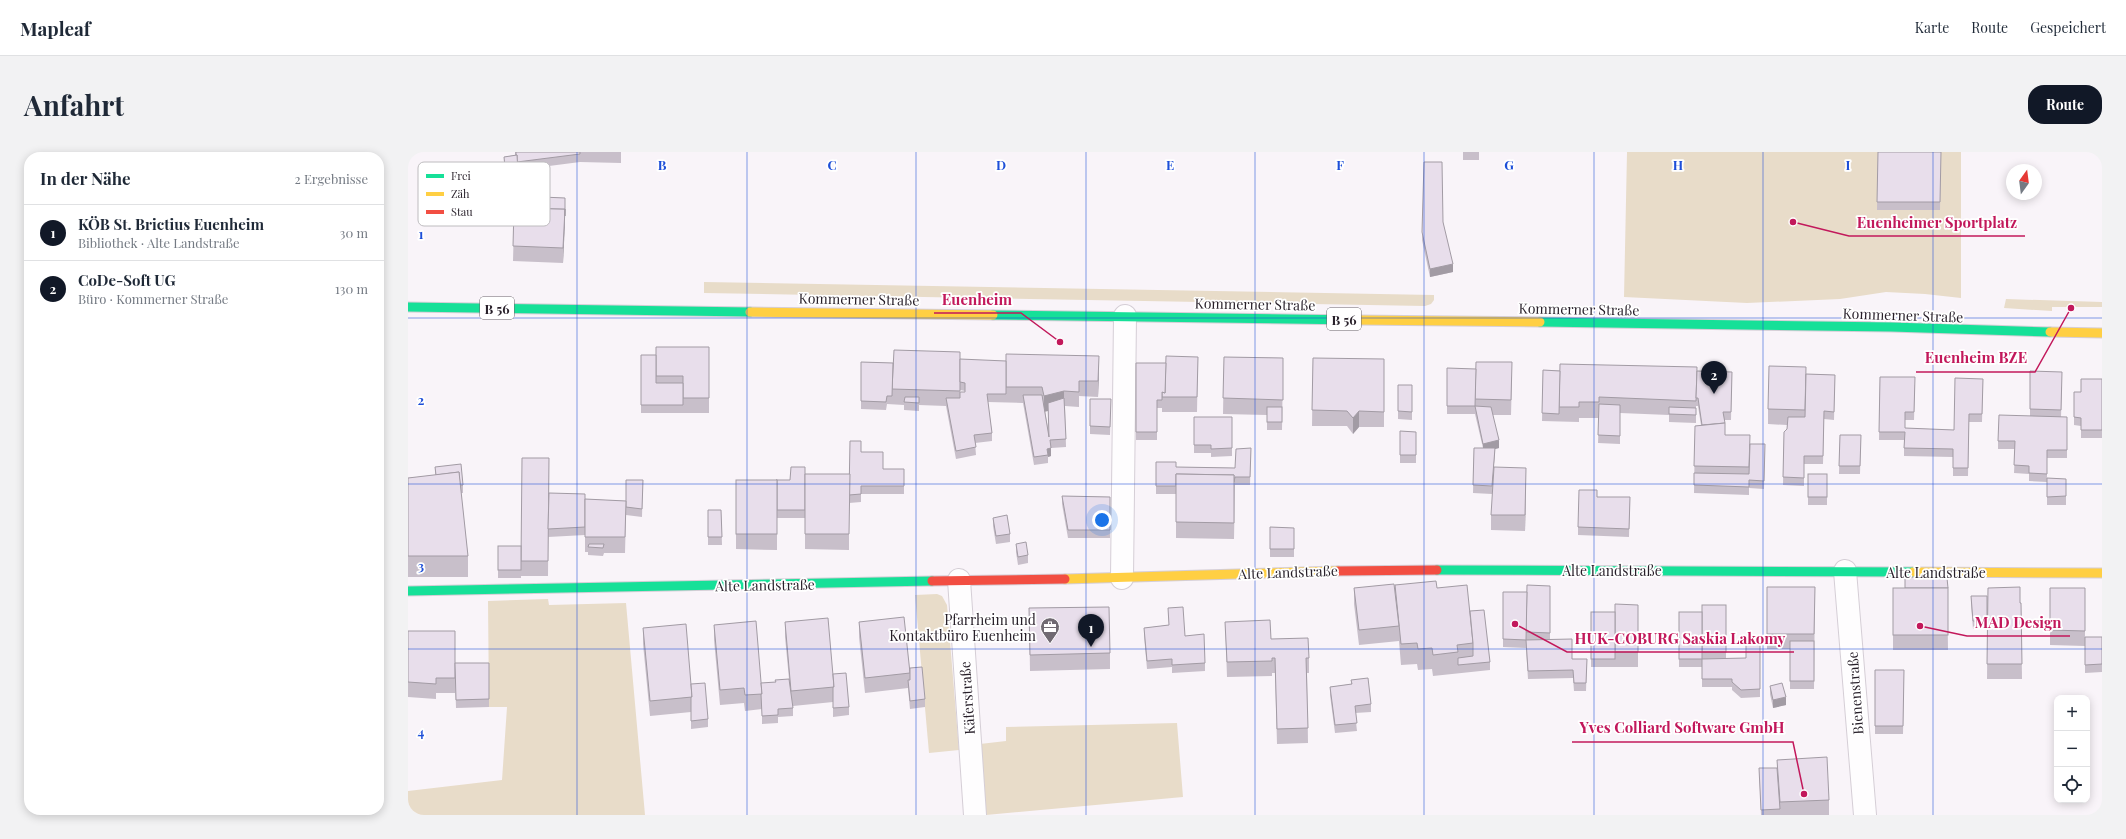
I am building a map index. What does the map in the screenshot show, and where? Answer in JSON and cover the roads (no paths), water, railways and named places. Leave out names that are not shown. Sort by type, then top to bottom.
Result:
[{"type":"street","name":"Kommerner Straße","points":[[408,307],[1891,327],[2102,333]]},
{"type":"street","points":[[1122,578],[1125,316]]},
{"type":"street","name":"Alte Landstraße","points":[[408,591],[1122,578],[1385,570],[2102,573]]},
{"type":"street","name":"Bienenstraße","points":[[1845,571],[1865,815]]},
{"type":"street","name":"Käferstraße","points":[[959,580],[975,815]]},
{"type":"place","name":"Euenheimer Sportplatz","points":[[1793,222]]},
{"type":"place","name":"Euenheim BZE","points":[[2071,308]]},
{"type":"place","name":"Euenheim","points":[[1060,342]]},
{"type":"place","name":"CoDe-Soft UG","points":[[1714,394]]},
{"type":"place","name":"HUK-COBURG Saskia Lakomy","points":[[1515,624]]},
{"type":"place","name":"MAD Design","points":[[1920,626]]},
{"type":"place","name":"Pfarrheim und Kontaktbüro Euenheim","points":[[1050,644]]},
{"type":"place","name":"KÖB St. Brictius Euenheim","points":[[1091,647]]},
{"type":"place","name":"Yves Colliard Software GmbH","points":[[1804,794]]}]
